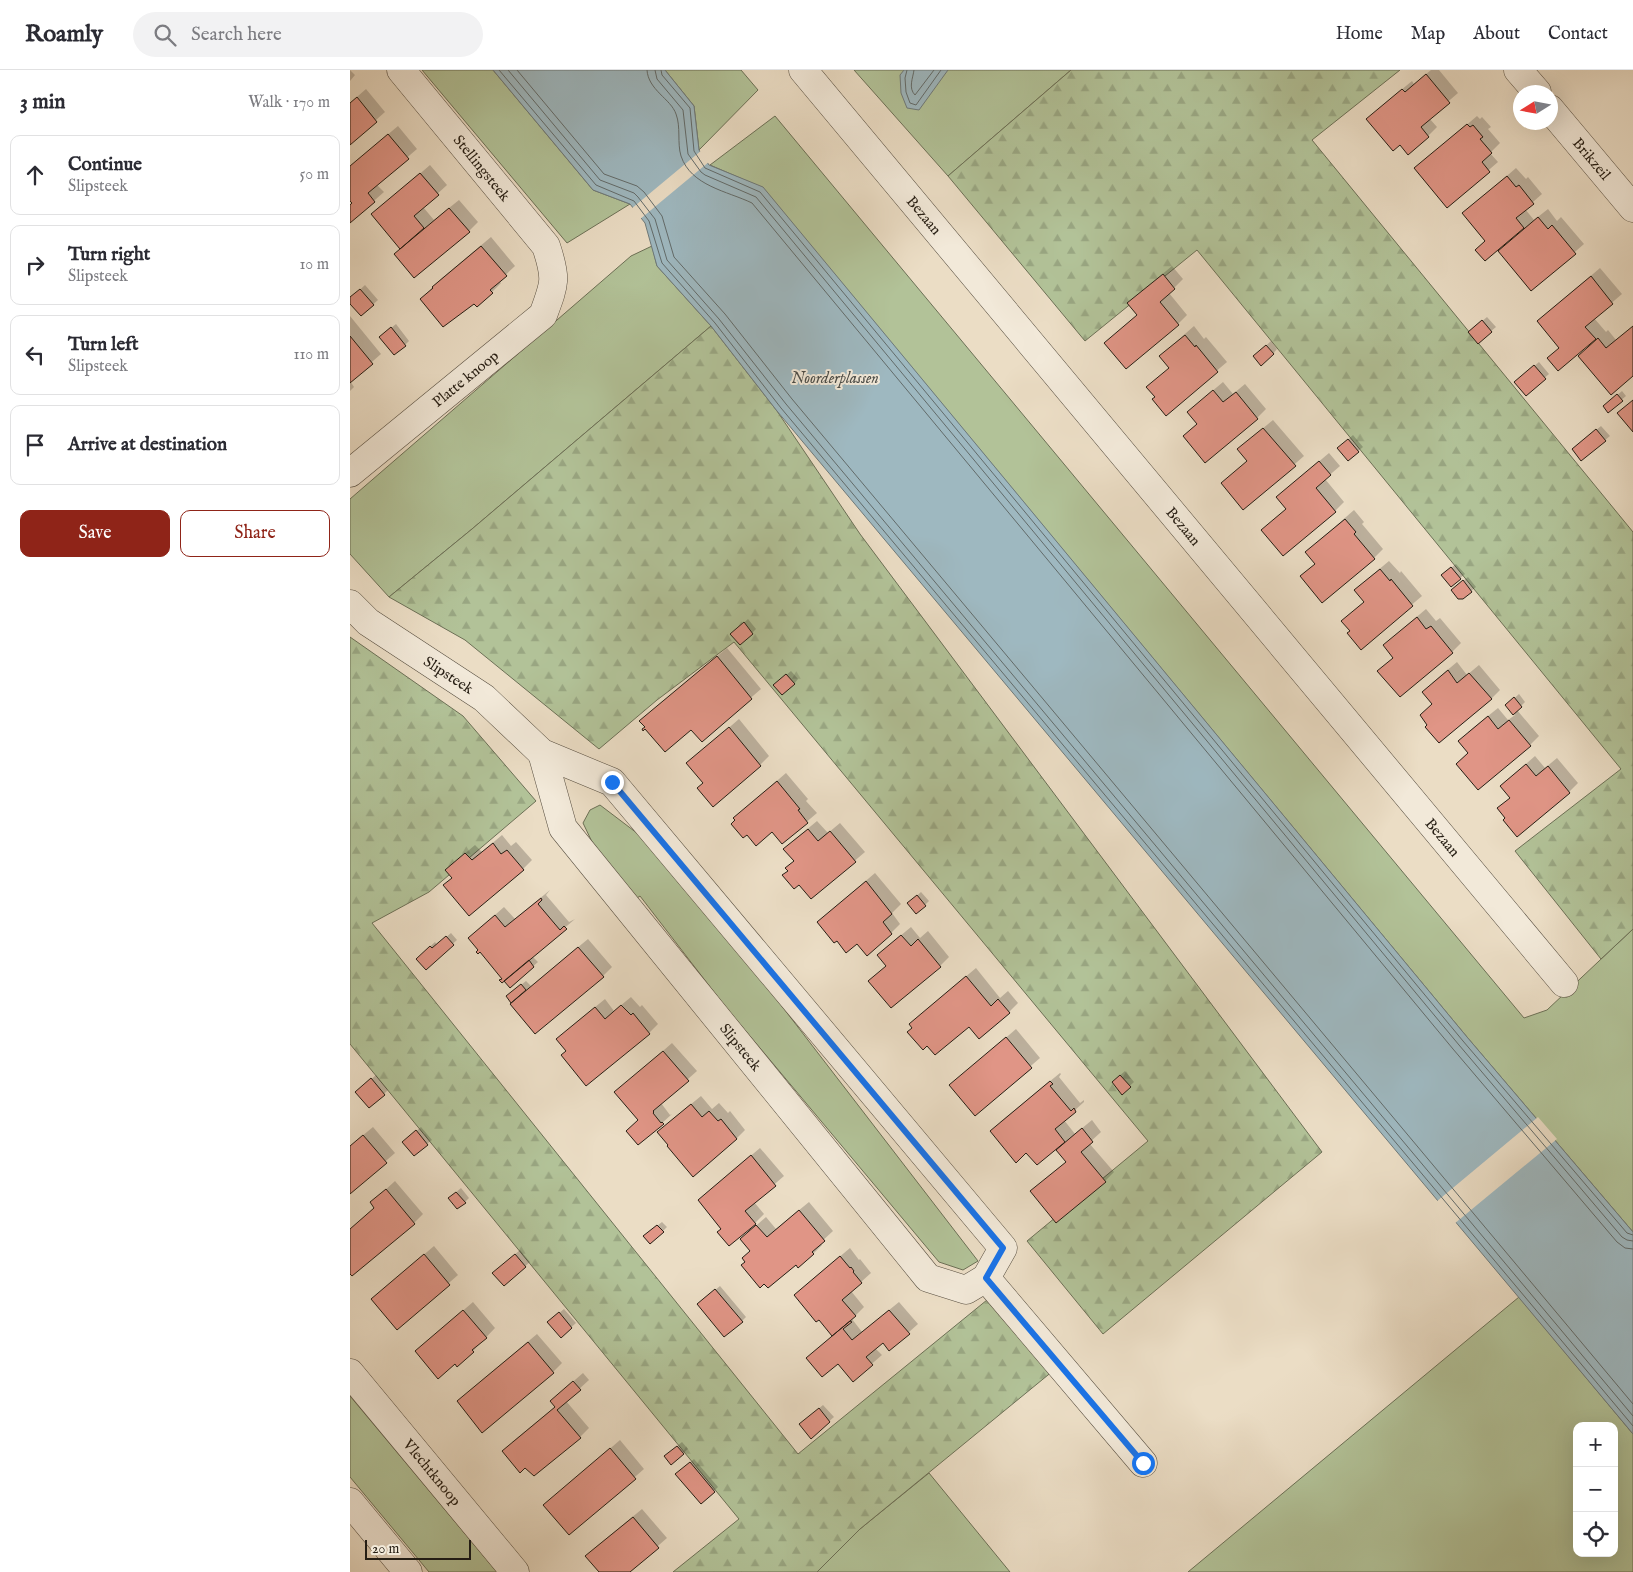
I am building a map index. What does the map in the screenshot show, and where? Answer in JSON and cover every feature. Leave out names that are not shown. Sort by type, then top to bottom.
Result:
[{"type":"street","name":"Stellingsteek","points":[[401,70],[546,246],[554,270]]},
{"type":"street","name":"Bezaan","points":[[803,70],[1564,982]]},
{"type":"street","points":[[1518,70],[1530,85]]},
{"type":"street","name":"Brikzeil","points":[[1558,119],[1633,208]]},
{"type":"street","name":"Platte knoop","points":[[350,473],[543,316],[553,290],[554,270]]},
{"type":"street","name":"Slipsteek","points":[[350,604],[368,622],[484,698],[542,753],[612,782],[1003,1248],[986,1278],[966,1290],[928,1278],[564,828],[542,753]]},
{"type":"street","points":[[986,1278],[1143,1463]]},
{"type":"street","name":"Vlechtknoop","points":[[350,1373],[515,1572]]},
{"type":"street","points":[[350,1502],[408,1572]]},
{"type":"green space","points":[[422,70],[493,70],[593,190],[630,204],[567,243]]},
{"type":"green space","points":[[665,70],[741,70],[758,90],[699,150],[694,106]]},
{"type":"green space","points":[[854,70],[1071,70],[948,176]]},
{"type":"green space","points":[[1071,70],[1400,70],[1312,140],[1633,532],[1633,929],[1601,959],[1515,851],[1621,769],[1197,250],[1085,341],[948,176]]},
{"type":"green space","points":[[775,116],[1524,1018],[1547,1010],[1633,929],[1633,1232],[1467,1037],[763,188],[710,165]]},
{"type":"green space","points":[[652,246],[657,266],[711,326],[389,597],[350,554],[350,499],[631,256]]},
{"type":"green space","points":[[711,326],[777,411],[860,534],[1322,1152],[1103,1334],[1027,1241],[1148,1141],[734,642],[657,700],[599,749],[465,640],[389,597]]},
{"type":"green space","points":[[350,637],[463,716],[536,801],[429,892],[372,923],[798,1454],[998,1291],[1059,1366],[860,1529],[817,1572],[673,1572],[739,1519],[350,1044]]},
{"type":"green space","points":[[600,805],[654,846],[781,1005],[978,1261],[963,1270],[939,1262],[724,1005],[640,896],[630,903],[604,867],[583,823],[590,810]]},
{"type":"green space","points":[[1519,1297],[1633,1434],[1633,1572],[1188,1572]]},
{"type":"green space","points":[[350,1396],[497,1572],[429,1572],[350,1477]]},
{"type":"green space","points":[[929,1473],[1010,1572],[817,1572],[860,1529]]},
{"type":"water","name":"Noorderplassen","points":[[493,70],[665,70],[694,106],[699,150],[709,165],[763,187],[1467,1037],[1633,1232],[1633,1434],[777,411],[711,326],[657,266],[645,223],[630,204],[593,190]]},
{"type":"water","points":[[904,70],[948,70],[919,110],[907,108],[901,93],[900,75]]},
{"type":"pier","points":[[702,150],[710,161],[639,220],[631,209]]},
{"type":"pier","points":[[1538,1117],[1557,1139],[1454,1224],[1436,1202]]},
{"type":"building","points":[[1426,74],[1450,103],[1421,127],[1429,137],[1408,155],[1400,145],[1393,151],[1366,119],[1402,89],[1405,92]]},
{"type":"building","points":[[357,97],[377,122],[350,145],[350,103]]},
{"type":"building","points":[[1467,124],[1470,127],[1473,125],[1483,137],[1480,139],[1492,153],[1482,162],[1490,172],[1447,208],[1414,168]]},
{"type":"building","points":[[388,134],[409,159],[368,193],[375,202],[350,223],[350,205],[352,203],[350,201],[350,166]]},
{"type":"building","points":[[420,173],[439,195],[414,216],[424,228],[400,249],[371,214]]},
{"type":"building","points":[[1507,176],[1516,187],[1519,185],[1534,204],[1516,218],[1524,228],[1485,261],[1475,250],[1485,241],[1462,213]]},
{"type":"building","points":[[449,208],[470,232],[414,278],[394,254]]},
{"type":"building","points":[[1538,217],[1548,229],[1552,225],[1576,254],[1531,291],[1498,251]]},
{"type":"building","points":[[481,246],[507,276],[490,290],[493,293],[477,307],[474,304],[443,327],[420,299]]},
{"type":"building","points":[[1163,274],[1175,289],[1160,302],[1179,325],[1126,369],[1104,343],[1137,315],[1127,303]]},
{"type":"building","points":[[1591,276],[1613,304],[1585,327],[1596,339],[1558,371],[1547,358],[1559,348],[1537,321]]},
{"type":"building","points":[[360,289],[374,305],[361,316],[350,304],[350,297]]},
{"type":"building","points":[[1482,320],[1492,332],[1478,344],[1468,332]]},
{"type":"building","points":[[1633,326],[1633,376],[1611,395],[1578,356],[1598,338],[1606,348]]},
{"type":"building","points":[[391,327],[406,346],[394,355],[379,337]]},
{"type":"building","points":[[1185,335],[1195,347],[1196,345],[1218,372],[1166,416],[1152,399],[1155,397],[1146,387],[1169,368],[1159,356]]},
{"type":"building","points":[[350,336],[373,364],[350,383]]},
{"type":"building","points":[[1266,345],[1274,354],[1261,366],[1253,356]]},
{"type":"building","points":[[1534,365],[1546,379],[1526,396],[1514,382]]},
{"type":"building","points":[[1213,390],[1223,402],[1236,392],[1258,419],[1205,463],[1183,436],[1197,424],[1187,412]]},
{"type":"building","points":[[1617,394],[1623,401],[1608,413],[1603,406]]},
{"type":"building","points":[[1633,400],[1633,432],[1617,413]]},
{"type":"building","points":[[1263,428],[1296,466],[1243,510],[1221,483],[1247,461],[1237,449]]},
{"type":"building","points":[[1596,429],[1606,441],[1581,461],[1572,449]]},
{"type":"building","points":[[1348,439],[1359,452],[1348,461],[1337,448]]},
{"type":"building","points":[[1319,461],[1331,475],[1316,488],[1336,512],[1283,556],[1261,530],[1286,509],[1276,497]]},
{"type":"building","points":[[1345,519],[1356,532],[1354,534],[1375,559],[1322,603],[1300,576],[1315,564],[1305,552]]},
{"type":"building","points":[[1451,567],[1461,579],[1451,587],[1441,575]]},
{"type":"building","points":[[1380,569],[1390,581],[1391,579],[1413,606],[1361,650],[1347,633],[1350,631],[1341,621],[1364,602],[1354,590]]},
{"type":"building","points":[[1463,580],[1472,592],[1463,599],[1458,599],[1451,590]]},
{"type":"building","points":[[1417,617],[1426,629],[1431,626],[1453,653],[1400,697],[1377,671],[1393,658],[1383,645]]},
{"type":"building","points":[[744,622],[753,634],[740,645],[730,634]]},
{"type":"building","points":[[717,656],[752,699],[702,742],[691,730],[665,752],[645,729],[643,731],[642,729],[645,727],[639,721]]},
{"type":"building","points":[[1448,670],[1457,683],[1469,673],[1492,699],[1439,743],[1425,727],[1427,725],[1420,715],[1432,704],[1422,692]]},
{"type":"building","points":[[786,674],[795,684],[782,695],[773,685]]},
{"type":"building","points":[[1514,697],[1522,707],[1513,715],[1505,705]]},
{"type":"building","points":[[1488,716],[1498,729],[1509,720],[1531,746],[1478,790],[1456,764],[1468,753],[1458,741]]},
{"type":"building","points":[[729,727],[761,766],[713,807],[697,788],[703,783],[686,763]]},
{"type":"building","points":[[1526,764],[1536,776],[1548,766],[1570,793],[1517,837],[1503,820],[1505,818],[1497,808],[1510,798],[1500,786]]},
{"type":"building","points":[[777,781],[800,809],[798,810],[808,823],[782,844],[772,832],[756,846],[747,835],[743,838],[731,824],[735,820],[733,818]]},
{"type":"building","points":[[808,829],[818,841],[830,831],[856,862],[811,899],[799,885],[794,889],[782,875],[788,871],[785,868],[794,861],[783,849]]},
{"type":"building","points":[[493,843],[501,854],[507,850],[524,870],[469,916],[443,885],[452,878],[445,870],[465,853],[472,860]]},
{"type":"building","points":[[866,881],[892,914],[883,922],[892,934],[867,956],[857,944],[846,953],[837,941],[834,943],[817,922]]},
{"type":"building","points":[[917,895],[926,906],[916,914],[907,903]]},
{"type":"building","points":[[541,898],[542,900],[538,904],[560,930],[564,926],[567,929],[502,983],[499,980],[502,979],[480,952],[478,954],[476,952],[478,950],[468,938],[495,915],[505,927]]},
{"type":"building","points":[[901,935],[911,946],[918,939],[941,967],[891,1008],[868,981],[886,966],[877,955]]},
{"type":"building","points":[[446,936],[454,945],[426,970],[416,959],[430,946],[432,948]]},
{"type":"building","points":[[578,947],[604,977],[535,1034],[510,1004]]},
{"type":"building","points":[[529,960],[534,967],[510,988],[504,981]]},
{"type":"building","points":[[966,976],[991,1006],[998,999],[1010,1013],[979,1039],[969,1027],[935,1055],[927,1046],[923,1050],[907,1032],[912,1028],[909,1024]]},
{"type":"building","points":[[521,984],[526,990],[511,1003],[506,996]]},
{"type":"building","points":[[621,1005],[631,1015],[633,1013],[650,1034],[586,1086],[561,1055],[566,1051],[556,1039],[595,1007],[605,1019]]},
{"type":"building","points":[[1006,1037],[1032,1068],[975,1116],[949,1085]]},
{"type":"building","points":[[663,1051],[689,1081],[653,1111],[661,1123],[664,1124],[638,1145],[626,1131],[638,1120],[614,1092]]},
{"type":"building","points":[[1120,1075],[1131,1087],[1122,1095],[1112,1082]]},
{"type":"building","points":[[371,1078],[385,1095],[369,1108],[355,1092]]},
{"type":"building","points":[[1050,1081],[1053,1084],[1050,1086],[1071,1111],[1074,1108],[1076,1112],[1055,1129],[1065,1142],[1037,1165],[1026,1153],[1016,1163],[990,1131]]},
{"type":"building","points":[[691,1104],[702,1117],[709,1111],[718,1121],[721,1119],[737,1139],[693,1177],[657,1132]]},
{"type":"building","points":[[1082,1128],[1093,1142],[1081,1152],[1106,1182],[1056,1223],[1030,1191],[1066,1162],[1056,1150]]},
{"type":"building","points":[[416,1130],[428,1145],[414,1156],[402,1142]]},
{"type":"building","points":[[363,1135],[387,1163],[350,1194],[350,1146]]},
{"type":"building","points":[[751,1155],[776,1186],[745,1211],[756,1224],[729,1246],[717,1232],[721,1229],[698,1200]]},
{"type":"building","points":[[386,1189],[415,1224],[352,1276],[350,1274],[350,1229],[374,1208],[370,1202]]},
{"type":"building","points":[[456,1192],[466,1203],[457,1209],[448,1198]]},
{"type":"building","points":[[799,1210],[825,1241],[798,1268],[796,1265],[768,1288],[764,1284],[760,1288],[741,1265],[745,1262],[742,1258],[750,1251],[740,1239],[756,1225],[767,1237]]},
{"type":"building","points":[[657,1225],[664,1232],[650,1244],[643,1236]]},
{"type":"building","points":[[424,1254],[450,1285],[397,1330],[371,1299]]},
{"type":"building","points":[[515,1254],[526,1267],[504,1286],[492,1273]]},
{"type":"building","points":[[840,1256],[851,1267],[862,1283],[842,1300],[856,1316],[832,1336],[819,1320],[816,1322],[794,1295]]},
{"type":"building","points":[[715,1289],[743,1322],[724,1337],[697,1304]]},
{"type":"building","points":[[463,1310],[487,1338],[472,1350],[474,1352],[457,1367],[455,1364],[438,1379],[415,1351]]},
{"type":"building","points":[[889,1310],[910,1334],[889,1351],[883,1343],[866,1357],[873,1365],[853,1382],[838,1364],[822,1377],[806,1358],[850,1321],[852,1322],[843,1329],[852,1340]]},
{"type":"building","points":[[559,1312],[572,1328],[561,1338],[547,1322]]},
{"type":"building","points":[[528,1342],[554,1373],[482,1433],[457,1401]]},
{"type":"building","points":[[573,1381],[581,1390],[557,1410],[581,1438],[534,1476],[525,1468],[520,1473],[502,1451],[555,1407],[550,1401]]},
{"type":"building","points":[[819,1408],[830,1422],[811,1439],[799,1424]]},
{"type":"building","points":[[677,1446],[684,1454],[671,1465],[664,1456]]},
{"type":"building","points":[[610,1448],[636,1479],[569,1535],[543,1505]]},
{"type":"building","points":[[690,1462],[715,1492],[701,1504],[675,1474]]},
{"type":"building","points":[[633,1517],[659,1548],[630,1572],[599,1572],[585,1556]]},
{"type":"route","points":[[612,782],[1003,1248],[986,1278],[1143,1463]]}]
